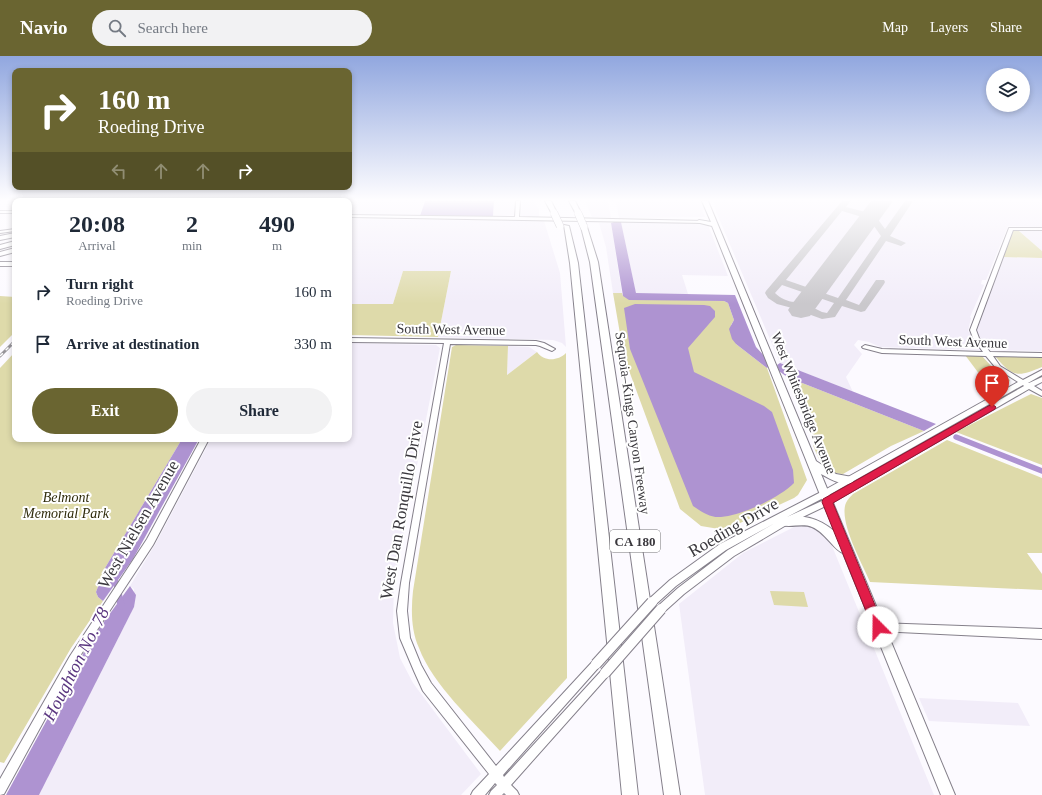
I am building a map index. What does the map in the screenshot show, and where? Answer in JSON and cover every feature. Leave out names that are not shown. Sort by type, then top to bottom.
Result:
[{"type":"highway","name":"CA 180","points":[[566,235],[574,263],[583,339],[630,795]]},
{"type":"highway","name":"Sequoia–Kings Canyon Freeway","points":[[586,235],[594,262],[597,281],[672,795]]},
{"type":"highway","points":[[0,240],[12,237]]},
{"type":"highway","points":[[0,246],[12,243]]},
{"type":"main road","name":"West Whitesbridge Avenue","points":[[720,235],[878,627],[948,795]]},
{"type":"main road","points":[[811,462],[828,474],[849,480]]},
{"type":"main road","points":[[785,522],[800,519],[813,522],[833,536],[850,557]]},
{"type":"street","points":[[1009,235],[973,328],[974,335],[998,367],[1042,394]]},
{"type":"street","points":[[0,254],[12,251]]},
{"type":"street","points":[[0,264],[12,264]]},
{"type":"street","name":"South West Avenue","points":[[352,340],[536,343],[552,349]]},
{"type":"street","name":"West Dan Ronquillo Drive","points":[[447,341],[406,576],[402,610],[405,638],[410,654],[427,687],[513,795]]},
{"type":"street","name":"South West Avenue","points":[[865,347],[882,351],[1041,356]]},
{"type":"street","name":"Roeding Drive","points":[[495,795],[661,610],[681,591],[732,553],[1026,384],[1042,372]]},
{"type":"street","name":"Roeding Drive","points":[[477,795],[652,602],[672,583],[723,547],[826,498],[849,480],[1026,384],[1042,379]]},
{"type":"street","name":"West Nielsen Avenue","points":[[0,790],[73,659],[150,542],[203,442]]},
{"type":"street","points":[[878,627],[1042,634]]},
{"type":"shaded area","points":[[352,235],[548,235],[560,273],[566,347],[562,343],[553,340],[438,337],[451,271],[403,271],[393,304],[352,304]]},
{"type":"shaded area","points":[[603,235],[613,235],[622,293],[613,293],[606,247]]},
{"type":"shaded area","points":[[613,235],[624,235],[636,293],[735,295],[756,347],[766,358],[769,366],[767,368],[736,344],[732,339],[729,329],[734,320],[728,303],[724,301],[629,300],[623,296]]},
{"type":"shaded area","points":[[624,235],[712,235],[728,276],[682,275],[688,294],[636,294]]},
{"type":"shaded area","points":[[726,235],[1004,235],[986,280],[982,280],[981,284],[984,285],[970,317],[968,331],[982,350],[880,347],[869,342],[858,340],[854,345],[862,354],[846,377],[853,392],[780,363]]},
{"type":"shaded area","points":[[1024,235],[1042,235],[1042,251]]},
{"type":"shaded area","points":[[1003,257],[1042,258],[1042,351],[990,350],[978,335],[976,328]]},
{"type":"shaded area","points":[[635,304],[704,305],[710,306],[715,311],[715,317],[688,348],[694,372],[764,406],[772,412],[793,470],[794,483],[787,489],[760,505],[730,516],[713,517],[693,506],[630,349],[624,308]]},
{"type":"shaded area","points":[[352,343],[436,345],[440,348],[394,583],[393,623],[400,658],[413,683],[481,774],[461,795],[39,795],[134,607],[134,589],[130,586],[156,543],[209,442],[352,442]]},
{"type":"shaded area","points":[[508,346],[529,347],[537,352],[507,375]]},
{"type":"shaded area","points":[[780,363],[936,424],[924,431],[787,377],[779,371],[777,365]]},
{"type":"shaded area","points":[[180,442],[197,442],[133,559],[103,601],[98,597],[96,592],[105,568]]},
{"type":"shaded area","points":[[798,525],[808,525],[819,529],[830,541],[934,795],[705,795],[679,604],[743,553]]},
{"type":"shaded area","points":[[130,586],[136,595],[134,607],[39,795],[6,795],[90,641]]},
{"type":"shaded area","points":[[919,698],[1018,703],[1030,726],[929,721]]},
{"type":"green space","points":[[1011,235],[1024,235],[1042,251],[1042,258],[1003,257]]},
{"type":"green space","points":[[403,271],[451,271],[438,337],[352,335],[352,304],[393,304]]},
{"type":"green space","points":[[613,293],[622,293],[623,296],[724,301],[728,303],[734,320],[731,325],[736,344],[767,368],[807,480],[798,495],[725,530],[701,526],[680,509],[624,357]]},
{"type":"green space","points":[[0,296],[12,297],[12,335],[0,347]]},
{"type":"green space","points":[[456,345],[508,346],[507,375],[537,352],[543,358],[547,359],[559,358],[566,353],[567,678],[500,751],[444,689],[425,662],[416,641],[412,620],[413,591],[452,347]]},
{"type":"green space","name":"Belmont Memorial Park","points":[[12,355],[12,442],[180,442],[105,568],[96,592],[98,597],[103,601],[71,648],[4,763],[0,762],[0,368]]},
{"type":"green space","points":[[965,355],[982,356],[993,368],[1010,381],[992,391]]},
{"type":"green space","points":[[995,356],[1042,357],[1042,367],[1027,373],[1016,374],[1011,372]]},
{"type":"green space","points":[[787,377],[924,431],[891,446],[843,474],[831,471],[820,461],[813,445],[815,444]]},
{"type":"green space","points":[[1031,394],[1042,398],[1042,465],[956,432]]},
{"type":"green space","points":[[947,440],[1042,478],[1042,553],[1027,553],[1042,574],[1042,590],[870,582],[846,524],[846,502],[853,494]]},
{"type":"green space","points":[[770,591],[804,592],[808,607],[774,605]]},
{"type":"waterway","points":[[956,437],[1042,471]]},
{"type":"waterway","name":"Houghton No. 78","points":[[115,578],[118,593]]},
{"type":"waterway","name":"Houghton No. 78","points":[[118,592],[121,606]]},
{"type":"taxiway","points":[[780,281],[818,235]]},
{"type":"taxiway","points":[[840,302],[885,236]]},
{"type":"taxiway","points":[[885,236],[887,238],[901,243]]},
{"type":"taxiway","points":[[780,281],[840,302]]},
{"type":"taxiway","points":[[780,281],[770,293],[776,299],[786,304],[798,305],[806,302],[806,307],[815,313],[828,316],[831,315],[840,302]]},
{"type":"taxiway","points":[[840,302],[861,309],[880,282]]},
{"type":"runway","points":[[801,310],[856,235]]},
{"type":"railway","points":[[0,356],[12,344]]},
{"type":"route","points":[[878,627],[827,502],[870,475],[992,407]]}]
